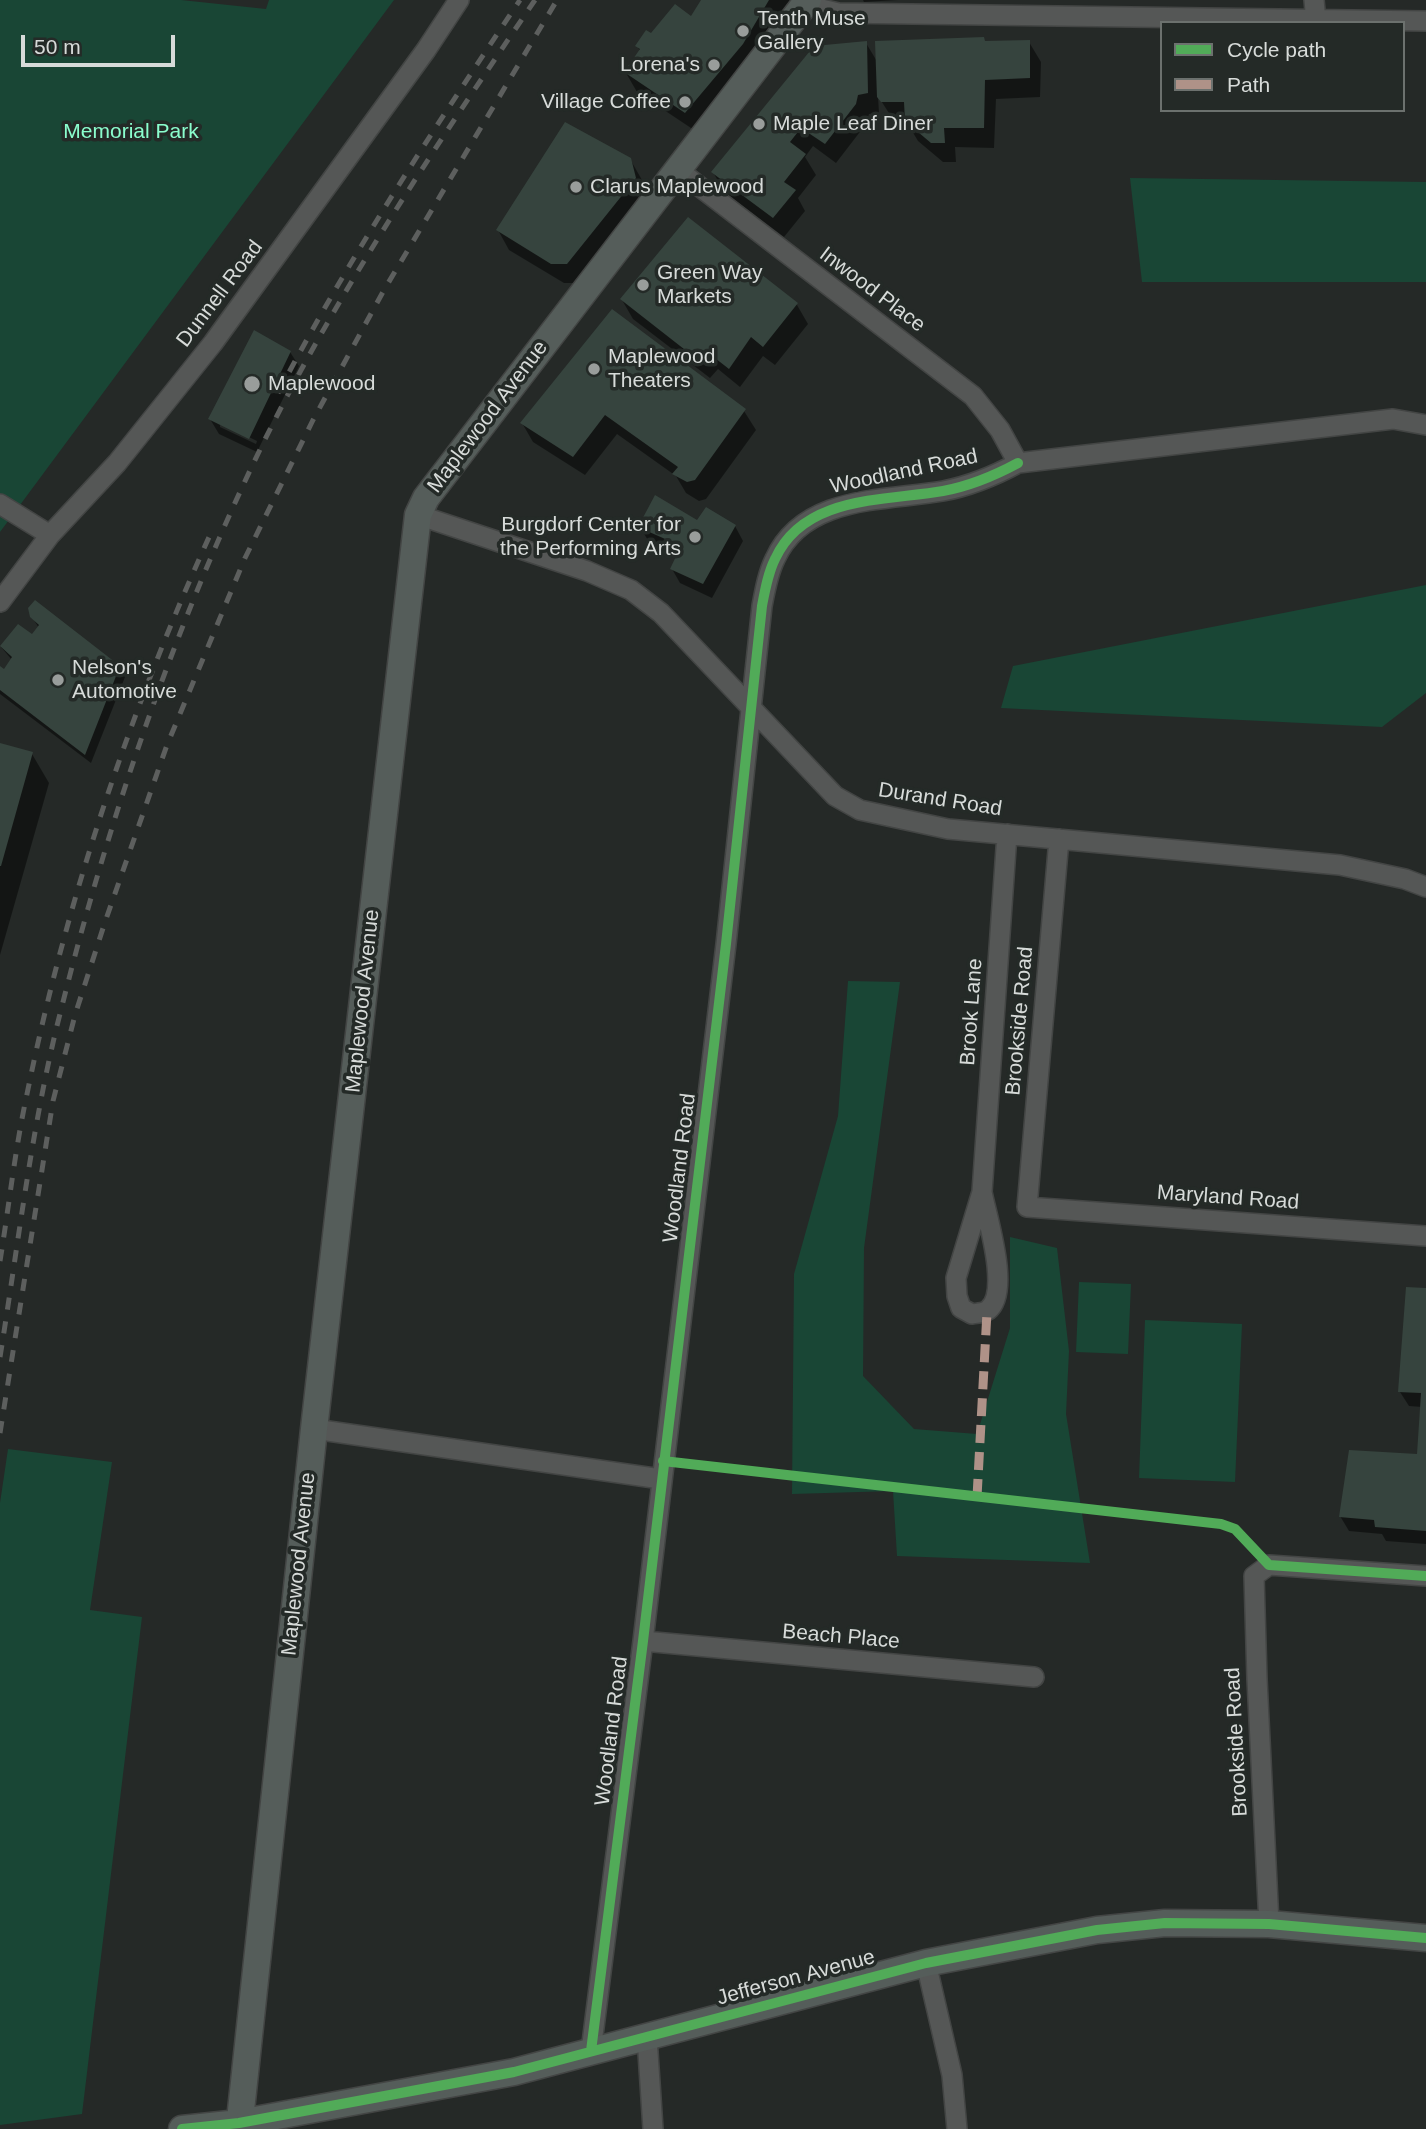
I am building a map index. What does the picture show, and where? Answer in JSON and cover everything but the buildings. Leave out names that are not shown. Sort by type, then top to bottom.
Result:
[{"type":"street","name":"Dunnell Road","points":[[0,602],[50,535],[117,463],[213,343],[460,0]]},
{"type":"street","points":[[1314,0],[1316,21]]},
{"type":"street","points":[[807,3],[838,13],[1426,21]]},
{"type":"street","name":"Maplewood Avenue","points":[[239,2126],[314,1429],[418,515],[426,498],[807,3]]},
{"type":"street","name":"Inwood Place","points":[[678,170],[974,396],[1000,430],[1018,463]]},
{"type":"street","name":"Woodland Road","points":[[591,2051],[726,944],[762,606],[767,579],[782,545],[814,517],[849,504],[967,486],[993,477],[1018,463],[1393,419],[1426,425]]},
{"type":"street","points":[[0,504],[50,535]]},
{"type":"street","name":"Durand Road","points":[[418,515],[587,571],[631,590],[661,613],[835,796],[860,810],[948,829],[1340,865],[1405,879],[1426,887]]},
{"type":"street","name":"Brook Lane","points":[[982,1192],[999,1274],[996,1300],[987,1312],[972,1314],[961,1308],[956,1278],[982,1192],[1007,834]]},
{"type":"street","name":"Brookside Road","points":[[1027,1207],[1059,839]]},
{"type":"street","name":"Maryland Road","points":[[1027,1207],[1426,1236]]},
{"type":"street","points":[[314,1429],[661,1479]]},
{"type":"street","name":"Brookside Road","points":[[1269,1924],[1256,1679],[1254,1576],[1269,1565],[1426,1576]]},
{"type":"street","name":"Beach Place","points":[[643,1641],[1034,1676]]},
{"type":"street","name":"Jefferson Avenue","points":[[182,2129],[239,2126],[514,2072],[926,1963],[1111,1928],[1165,1923],[1269,1924],[1426,1938]]},
{"type":"street","points":[[926,1963],[952,2075],[957,2129]]},
{"type":"street","points":[[646,2037],[653,2129]]},
{"type":"green space","name":"Memorial Park","points":[[0,0],[181,0],[266,9],[269,0],[394,0],[0,532]]},
{"type":"green space","points":[[1130,178],[1426,182],[1426,282],[1142,282]]},
{"type":"green space","points":[[1426,585],[1426,693],[1382,727],[1001,708],[1013,666]]},
{"type":"green space","points":[[848,981],[900,982],[864,1248],[863,1376],[914,1429],[977,1434],[1010,1328],[1010,1237],[1057,1248],[1069,1351],[1066,1414],[1090,1563],[897,1556],[893,1491],[792,1494],[794,1274],[838,1116]]},
{"type":"green space","points":[[1079,1282],[1131,1284],[1128,1354],[1076,1352]]},
{"type":"green space","points":[[1145,1320],[1242,1324],[1235,1482],[1139,1478]]},
{"type":"green space","points":[[8,1449],[112,1462],[90,1610],[142,1617],[82,2114],[0,2125],[0,1503]]},
{"type":"railway","points":[[278,393],[364,242],[424,145],[520,0]]},
{"type":"railway","points":[[0,1357],[34,1137],[62,1006],[121,798],[169,661],[224,527],[284,401],[386,226],[535,0]]},
{"type":"railway","points":[[0,1433],[53,1101],[75,1015],[167,745],[245,558],[313,420],[384,290],[557,0]]},
{"type":"railway","points":[[0,1261],[27,1094],[43,1022],[81,880],[127,739],[180,602],[210,535]]},
{"type":"marked path","points":[[977,1497],[987,1312]]},
{"type":"cycle path","points":[[591,2051],[726,944],[762,606],[770,570],[788,538],[805,523],[826,512],[872,500],[953,489],[982,480],[1018,463]]},
{"type":"cycle path","points":[[663,1461],[1221,1524],[1235,1529],[1269,1565],[1426,1576]]},
{"type":"cycle path","points":[[182,2129],[239,2123],[514,2072],[926,1963],[1097,1930],[1165,1923],[1269,1924],[1426,1938]]},
{"type":"place","name":"Tenth Muse Gallery","points":[[743,31]]},
{"type":"place","name":"Lorena's","points":[[714,65]]},
{"type":"place","name":"Village Coffee","points":[[685,102]]},
{"type":"place","name":"Maple Leaf Diner","points":[[759,124]]},
{"type":"place","name":"Clarus Maplewood","points":[[576,187]]},
{"type":"place","name":"Green Way Markets","points":[[643,285]]},
{"type":"place","name":"Maplewood Theaters","points":[[594,369]]},
{"type":"place","name":"Maplewood","points":[[252,384]]},
{"type":"place","name":"Burgdorf Center for the Performing Arts","points":[[695,537]]},
{"type":"place","name":"Nelson's Automotive","points":[[58,680]]}]
